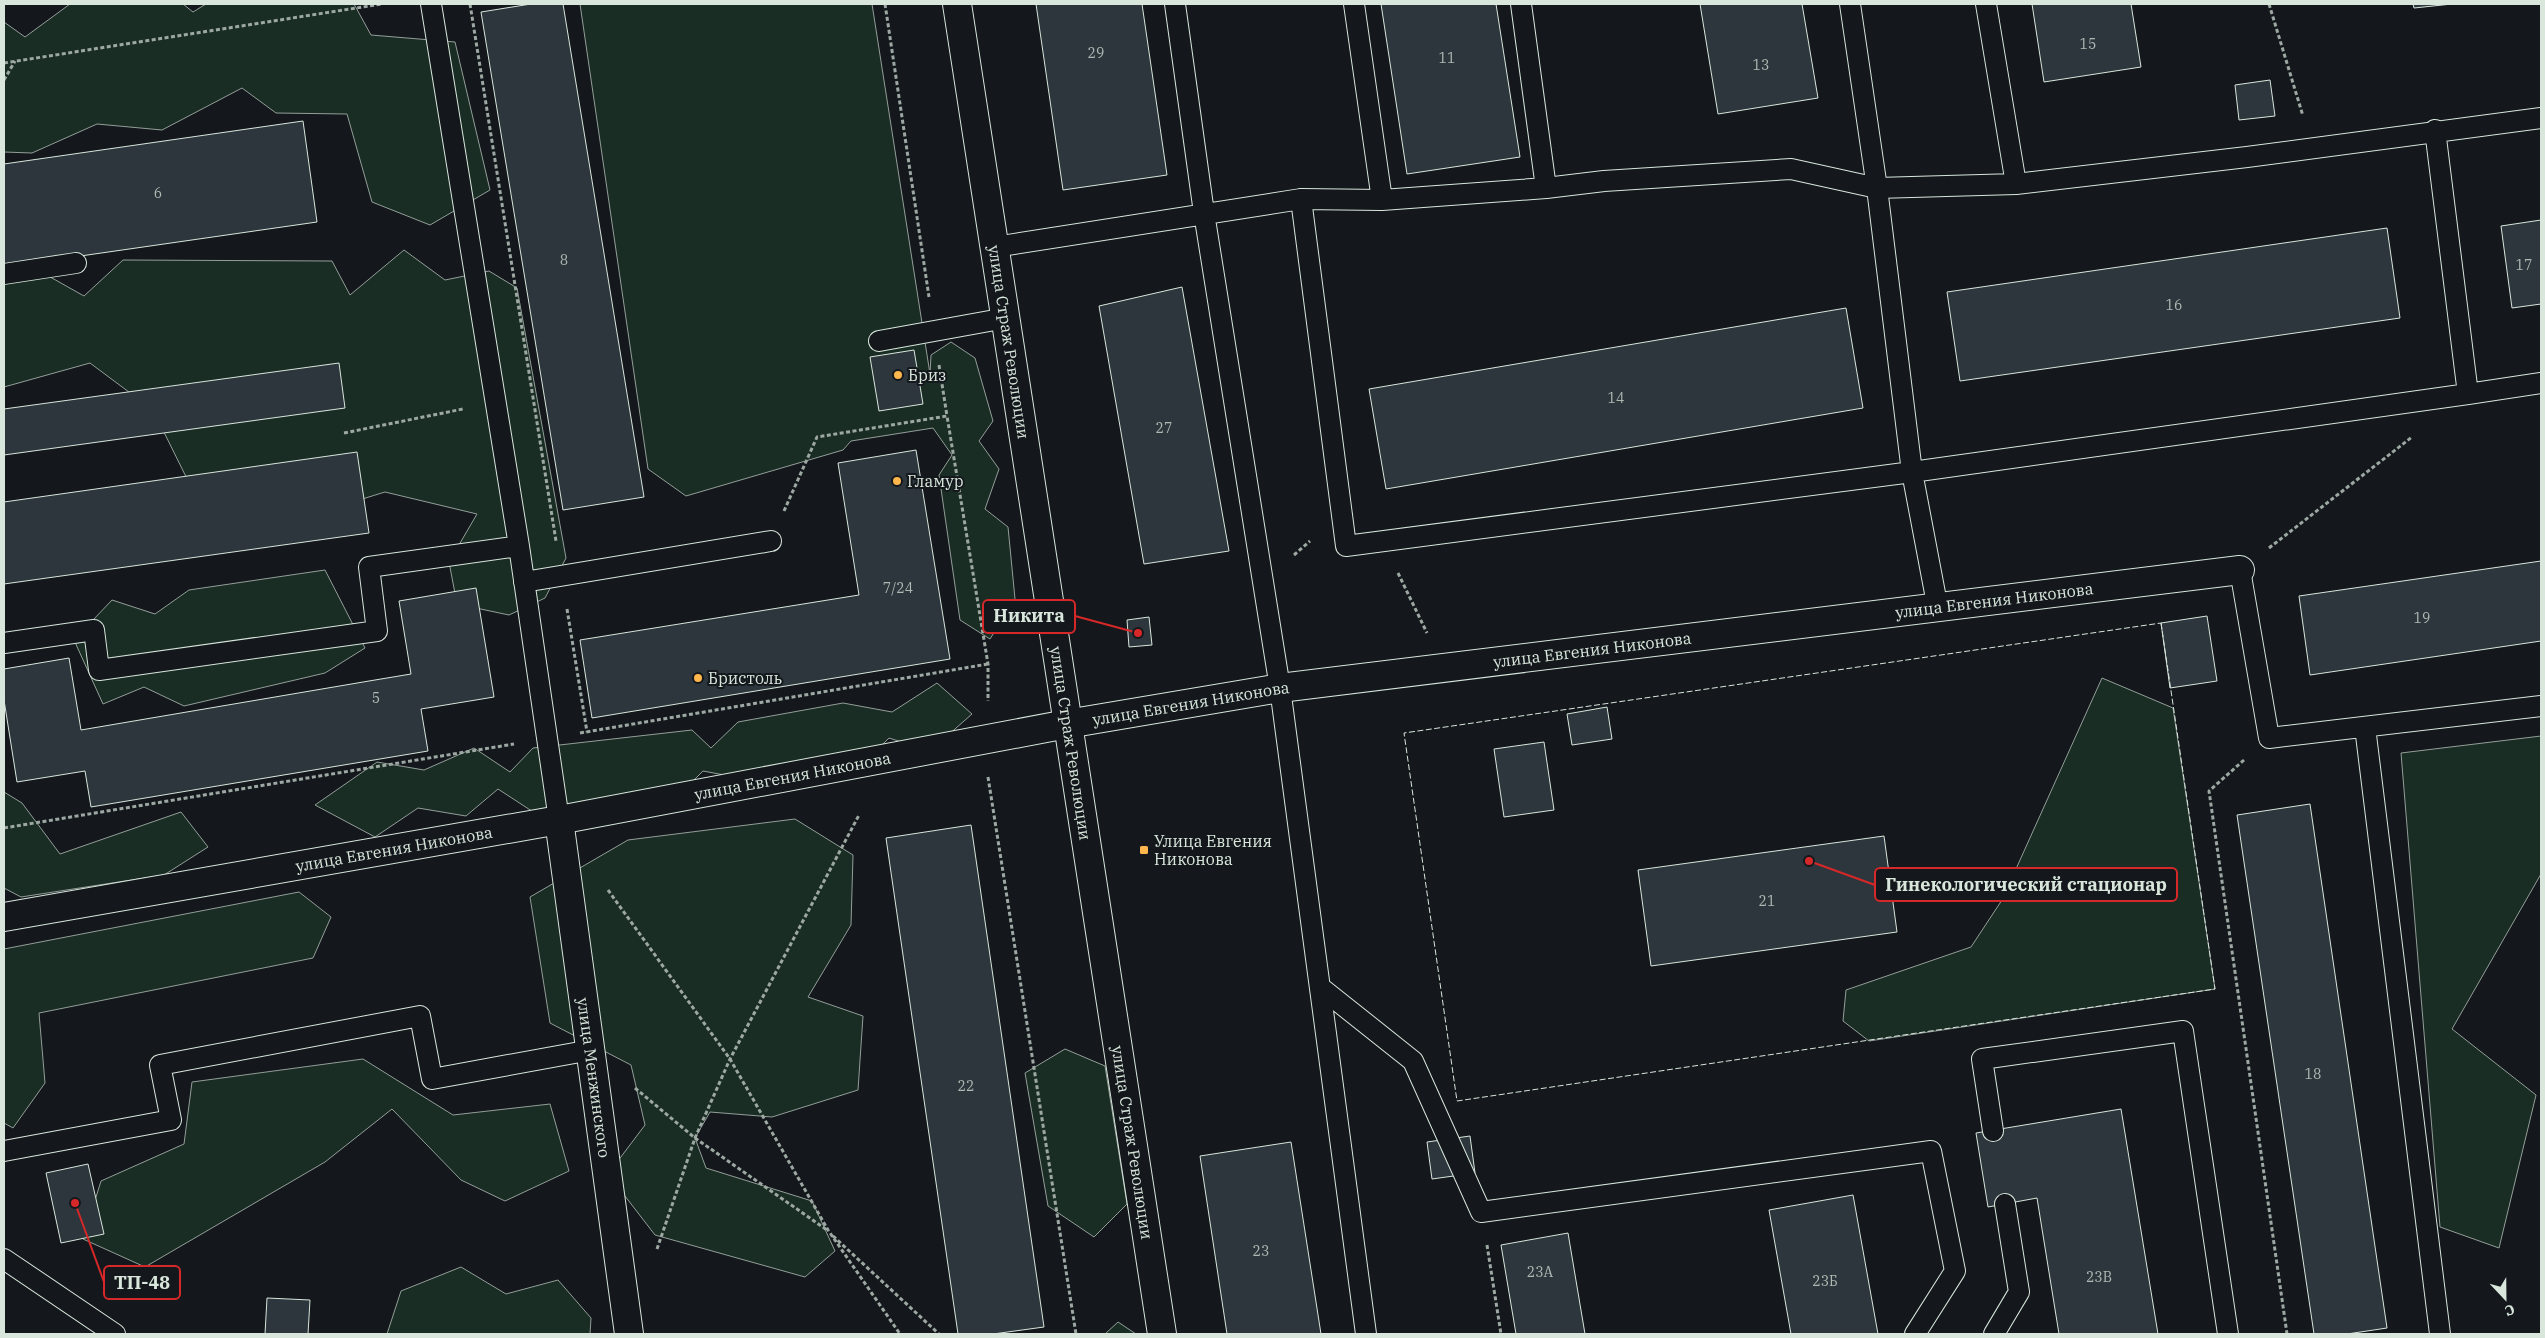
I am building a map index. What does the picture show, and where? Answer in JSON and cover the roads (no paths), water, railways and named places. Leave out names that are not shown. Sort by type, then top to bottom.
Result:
[{"type":"street","name":"улица Страж Революции","points":[[957,4],[1162,1334]]},
{"type":"street","name":"улица Евгения Никонова","points":[[4,918],[559,820],[1067,724],[1280,688],[1938,609],[2240,570]]},
{"type":"street","name":"улица Менжинского","points":[[559,820],[630,1334]]},
{"type":"lane","points":[[431,4],[519,546],[559,820]]},
{"type":"lane","points":[[1175,4],[1204,214],[1280,688],[1366,1334]]},
{"type":"lane","points":[[1354,4],[1382,200]]},
{"type":"lane","points":[[1521,4],[1546,188]]},
{"type":"lane","points":[[1850,4],[1877,188],[1912,472],[1938,609]]},
{"type":"lane","points":[[1986,4],[1990,39],[2016,184]]},
{"type":"lane","points":[[995,247],[1301,199],[1382,200],[1546,188],[1604,181],[1791,169],[1877,188],[2016,184],[2541,118]]},
{"type":"lane","points":[[2436,130],[2468,394]]},
{"type":"lane","points":[[1301,199],[1346,546],[1912,472],[2541,383]]},
{"type":"lane","points":[[4,274],[76,263]]},
{"type":"lane","points":[[879,341],[1006,318]]},
{"type":"lane","points":[[524,582],[771,541]]},
{"type":"lane","points":[[4,643],[94,630],[99,670],[378,631],[369,567],[519,546]]},
{"type":"lane","points":[[2240,570],[2269,738],[2541,706]]},
{"type":"lane","points":[[2365,727],[2440,1334]]},
{"type":"lane","points":[[1320,987],[1413,1060],[1481,1212],[1930,1151],[1955,1270],[1915,1334]]},
{"type":"lane","points":[[4,1151],[171,1120],[160,1065],[420,1016],[432,1079],[591,1050]]},
{"type":"lane","points":[[1994,1131],[1982,1059],[2183,1031],[2228,1334]]},
{"type":"lane","points":[[1994,1334],[2019,1292],[2005,1204]]},
{"type":"lane","points":[[4,1258],[115,1334]]},
{"type":"place","name":"Бриз","points":[[898,375]]},
{"type":"place","name":"Гламур","points":[[897,481]]},
{"type":"place","name":"Никита","points":[[1138,633]]},
{"type":"place","name":"Бристоль","points":[[698,678]]},
{"type":"place","name":"Улица Евгения Никонова","points":[[1144,850]]},
{"type":"place","name":"Гинекологический стационар","points":[[1809,861]]},
{"type":"place","name":"ТП-48","points":[[75,1203]]}]
